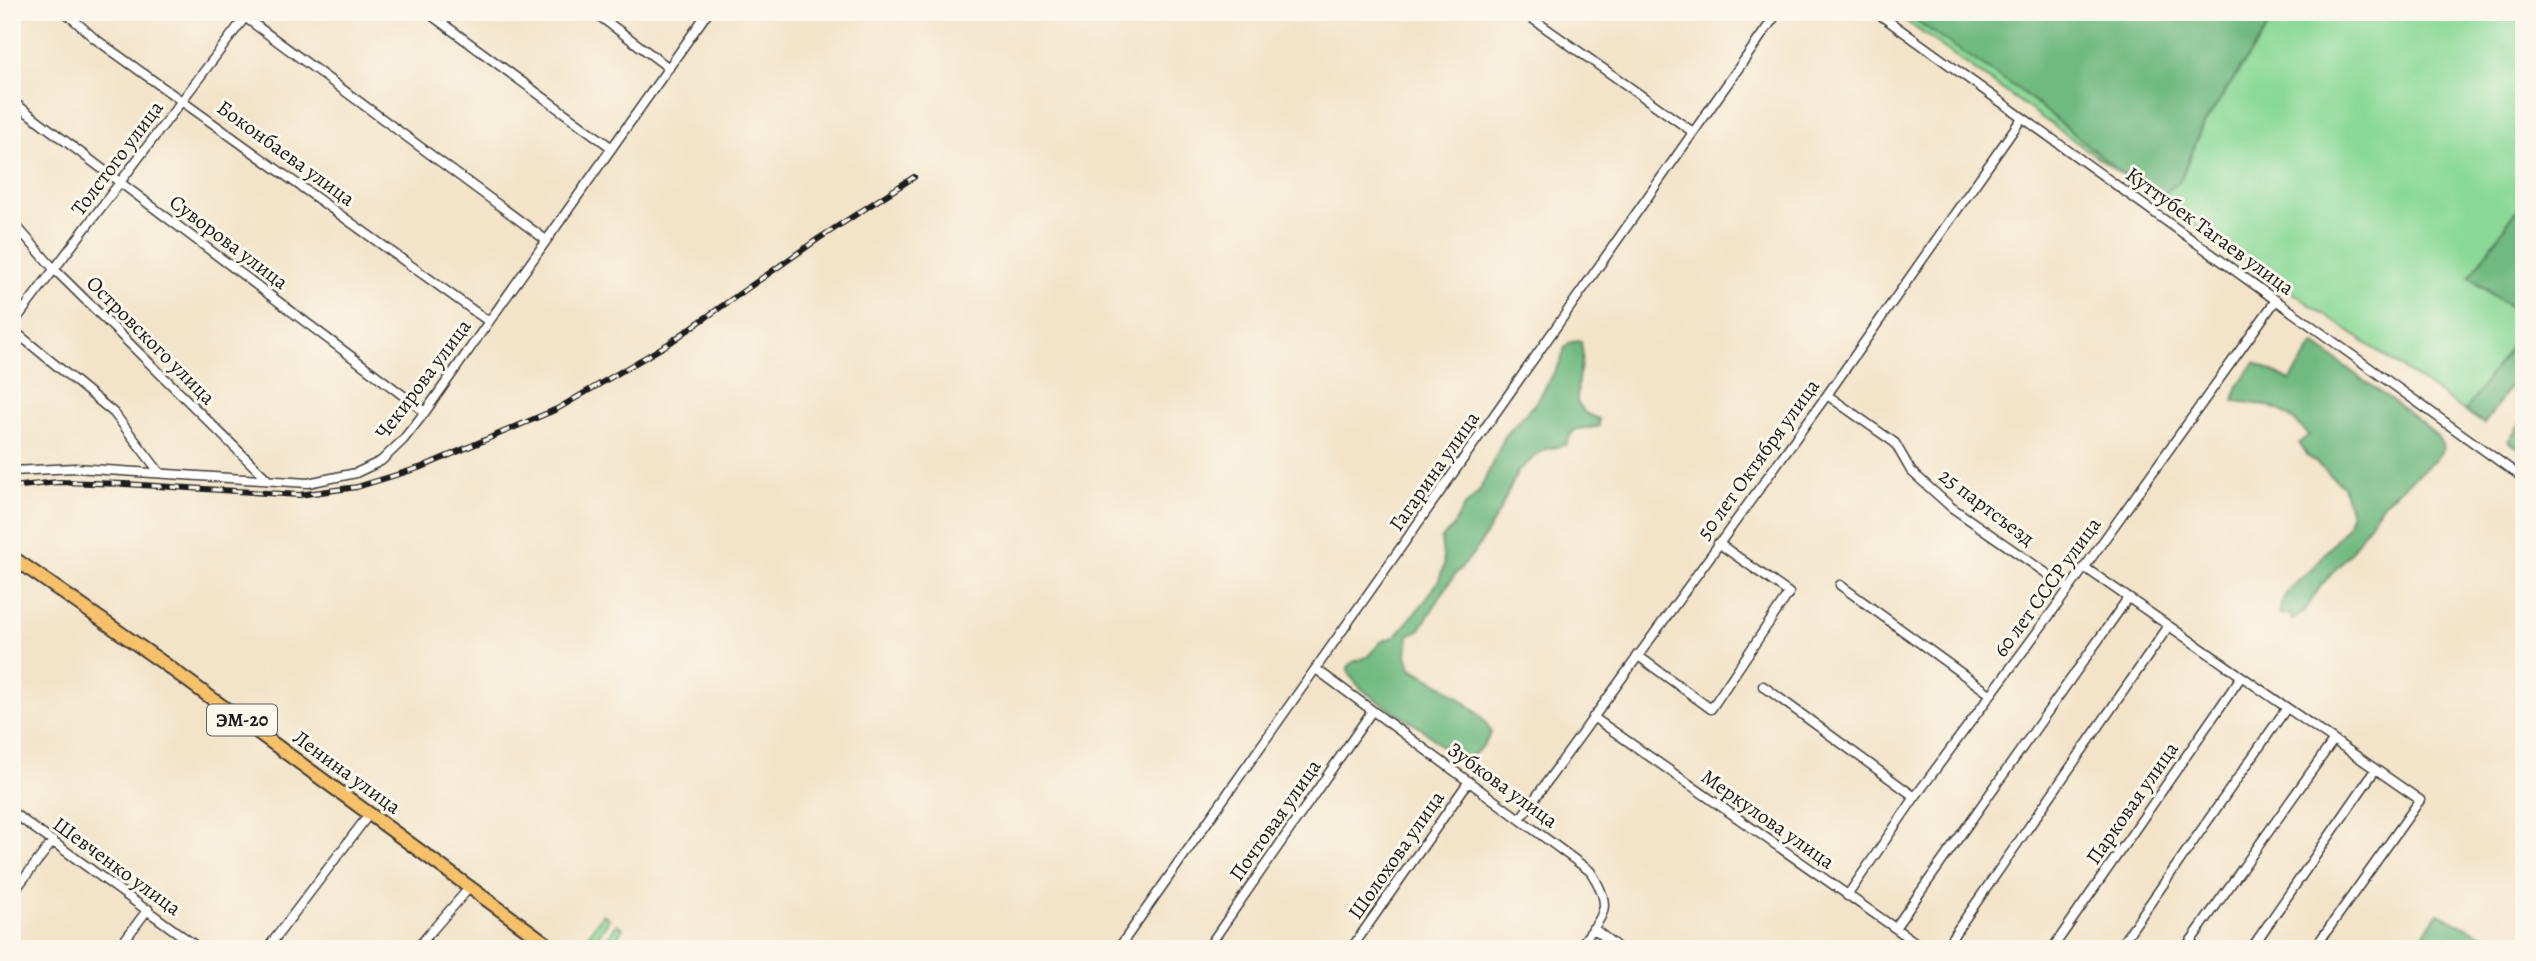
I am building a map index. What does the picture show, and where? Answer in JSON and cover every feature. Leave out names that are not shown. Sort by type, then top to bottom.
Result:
[{"type":"main road","name":"Ленина улица","points":[[12,556],[162,662],[554,949]]},
{"type":"street","name":"Боконбаева улица","points":[[65,12],[94,38],[488,321]]},
{"type":"street","points":[[427,12],[612,148]]},
{"type":"street","points":[[594,12],[669,68]]},
{"type":"street","name":"Чекирова улица","points":[[12,471],[75,468],[309,483],[356,473],[382,461],[425,412],[708,12]]},
{"type":"street","points":[[1523,12],[1693,132]]},
{"type":"street","name":"Гагарина улица","points":[[1118,949],[1778,12]]},
{"type":"street","name":"Куттубек Тагаев улица","points":[[1876,12],[2524,479]]},
{"type":"street","name":"Толстого улица","points":[[12,327],[183,100],[244,14]]},
{"type":"street","points":[[244,14],[545,240]]},
{"type":"street","name":"Суворова улица","points":[[12,101],[425,412]]},
{"type":"street","name":"50 лет Октября улица","points":[[1520,819],[1827,395],[2022,118]]},
{"type":"street","name":"Островского улица","points":[[12,221],[54,269],[268,480]]},
{"type":"street","name":"60 лет СССР улица","points":[[1847,896],[1915,797],[2069,589],[2276,300]]},
{"type":"street","points":[[12,327],[114,413],[160,473]]},
{"type":"street","name":"25 партсъезд","points":[[1827,395],[1895,443],[1911,471],[1951,507],[2069,589]]},
{"type":"street","points":[[1637,655],[1711,709],[1789,593],[1718,543]]},
{"type":"street","points":[[2084,567],[2420,800],[2314,949]]},
{"type":"street","points":[[1840,585],[1990,694]]},
{"type":"street","points":[[1895,928],[2129,598]]},
{"type":"street","points":[[1944,949],[2168,627]]},
{"type":"street","name":"Зубкова улица","points":[[1316,669],[1590,871],[1604,892],[1603,914],[1578,949]]},
{"type":"street","name":"Парковая улица","points":[[2052,949],[2241,677]]},
{"type":"street","points":[[1763,686],[1915,797]]},
{"type":"street","points":[[2118,949],[2286,709]]},
{"type":"street","name":"Почтовая улица","points":[[1207,949],[1372,711]]},
{"type":"street","name":"Меркулова улица","points":[[1593,717],[1925,949]]},
{"type":"street","points":[[2185,949],[2333,741]]},
{"type":"street","points":[[2251,949],[2375,769]]},
{"type":"street","name":"Шолохова улица","points":[[1351,949],[1469,781]]},
{"type":"street","name":"Шевченко улица","points":[[12,812],[200,949]]},
{"type":"street","points":[[267,949],[370,813]]},
{"type":"street","points":[[12,894],[52,841]]},
{"type":"street","points":[[416,949],[470,887]]},
{"type":"street","points":[[118,949],[148,909]]},
{"type":"street","points":[[1593,928],[1620,949]]},
{"type":"green space","points":[[1893,12],[2524,12],[2524,218],[2478,285],[2524,317],[2524,328],[2465,411],[2165,205]]},
{"type":"green space","points":[[1903,12],[2278,12],[2204,124],[2180,181],[2161,196],[2118,170],[2025,94]]},
{"type":"green space","points":[[2524,199],[2524,317],[2470,277]]},
{"type":"green space","points":[[2524,328],[2524,381],[2517,377],[2484,424],[2465,411]]},
{"type":"green space","points":[[1581,341],[1583,357],[1577,402],[1585,413],[1599,419],[1599,426],[1575,430],[1565,445],[1543,450],[1518,471],[1500,510],[1477,549],[1453,577],[1418,632],[1409,634],[1407,655],[1411,668],[1468,704],[1486,723],[1491,733],[1478,750],[1460,762],[1422,729],[1367,693],[1350,675],[1348,667],[1367,657],[1382,641],[1396,636],[1425,601],[1439,580],[1444,565],[1441,539],[1452,528],[1463,508],[1479,492],[1505,436],[1537,401],[1561,361],[1565,347],[1571,342]]},
{"type":"green space","points":[[2314,344],[2413,416],[2436,435],[2444,448],[2435,460],[2383,503],[2350,553],[2320,587],[2304,612],[2292,620],[2291,615],[2279,614],[2282,601],[2289,589],[2311,570],[2347,527],[2351,514],[2343,486],[2308,456],[2299,443],[2309,435],[2291,417],[2259,404],[2234,401],[2237,388],[2255,362],[2290,381]]},
{"type":"green space","points":[[2524,418],[2524,452],[2508,441]]},
{"type":"green space","points":[[2438,913],[2511,949],[2413,949]]},
{"type":"green space","points":[[603,914],[609,919],[596,939],[589,934]]},
{"type":"green space","points":[[617,924],[623,928],[610,948],[603,944]]},
{"type":"railway","points":[[12,487],[58,482],[299,495],[357,487],[422,467],[557,409],[668,344],[818,239],[914,177]]}]
